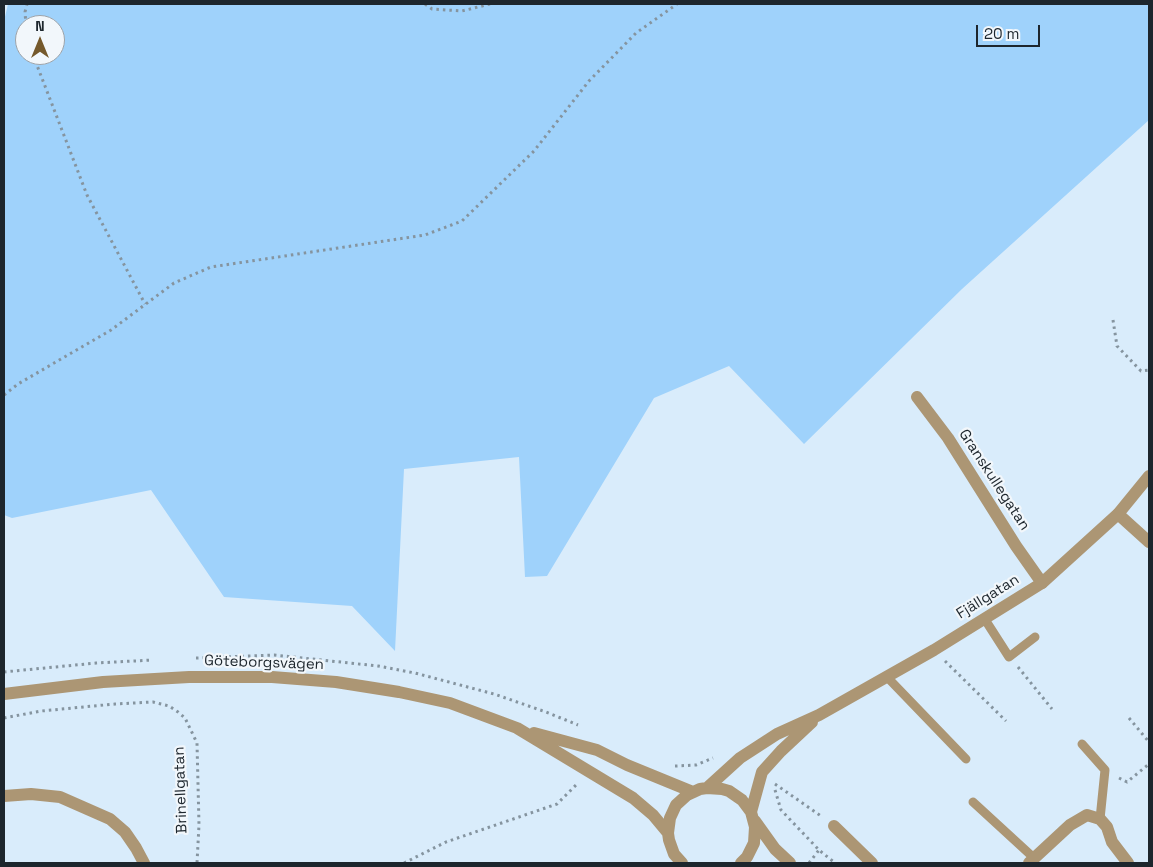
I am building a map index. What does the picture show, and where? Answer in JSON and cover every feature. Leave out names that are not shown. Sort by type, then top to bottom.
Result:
[{"type":"street","name":"Granskullegatan","points":[[916,397],[948,438],[1016,546],[1042,582]]},
{"type":"street","name":"Fjällgatan","points":[[708,788],[740,758],[777,734],[819,715],[934,650],[1042,582],[1118,514],[1149,476]]},
{"type":"street","points":[[1118,514],[1149,542]]},
{"type":"street","name":"Göteborgsvägen","points":[[4,694],[104,682],[189,677],[272,677],[336,682],[399,692],[450,703],[517,728],[597,750],[627,765],[693,792]]},
{"type":"street","name":"Fjällgatan","points":[[741,863],[747,857],[754,843],[755,835],[752,816],[762,772],[819,715]]},
{"type":"street","name":"Göteborgsvägen","points":[[517,728],[633,798],[653,815],[668,833]]},
{"type":"street","points":[[677,860],[668,840],[672,811],[681,800],[693,792],[708,788],[729,791],[742,800],[773,846],[790,863]]},
{"type":"street","points":[[4,796],[31,794],[60,796],[110,818],[124,832],[144,863]]},
{"type":"street","points":[[1032,861],[1070,824],[1088,815],[1100,819],[1107,827],[1112,842],[1128,863]]},
{"type":"street","points":[[834,826],[872,863]]},
{"type":"lane","points":[[984,618],[1009,657],[1035,637]]},
{"type":"lane","points":[[886,677],[966,759]]},
{"type":"lane","points":[[1082,744],[1106,770],[1100,819]]},
{"type":"lane","points":[[973,802],[1032,861]]},
{"type":"path","points":[[425,4],[432,9],[462,11],[490,4]]},
{"type":"path","points":[[4,395],[18,384],[111,330],[174,283],[211,267],[426,235],[462,221],[534,151],[589,82],[636,33],[677,4]]},
{"type":"path","points":[[36,65],[87,195],[145,304]]},
{"type":"path","points":[[1113,320],[1117,346],[1141,371],[1149,370]]},
{"type":"path","points":[[934,650],[1006,721]]},
{"type":"path","points":[[1009,657],[1052,709]]},
{"type":"path","name":"Brinellgatan","points":[[4,718],[69,708],[153,702],[169,706],[185,718],[197,743],[199,825],[197,863]]},
{"type":"path","points":[[1129,718],[1149,742]]},
{"type":"path","points":[[1127,782],[1149,764]]},
{"type":"path","points":[[404,863],[446,842],[556,804],[576,786],[586,770]]},
{"type":"path","points":[[762,772],[774,784],[834,826]]},
{"type":"path","points":[[774,784],[781,810],[819,850],[835,863]]},
{"type":"path","points":[[809,863],[819,850]]},
{"type":"shaded area","points":[[8,4],[1149,4],[1149,120],[962,289],[804,444],[729,366],[654,398],[547,576],[525,577],[519,457],[404,469],[395,651],[352,606],[224,597],[151,490],[12,518],[4,515],[4,21]]}]
